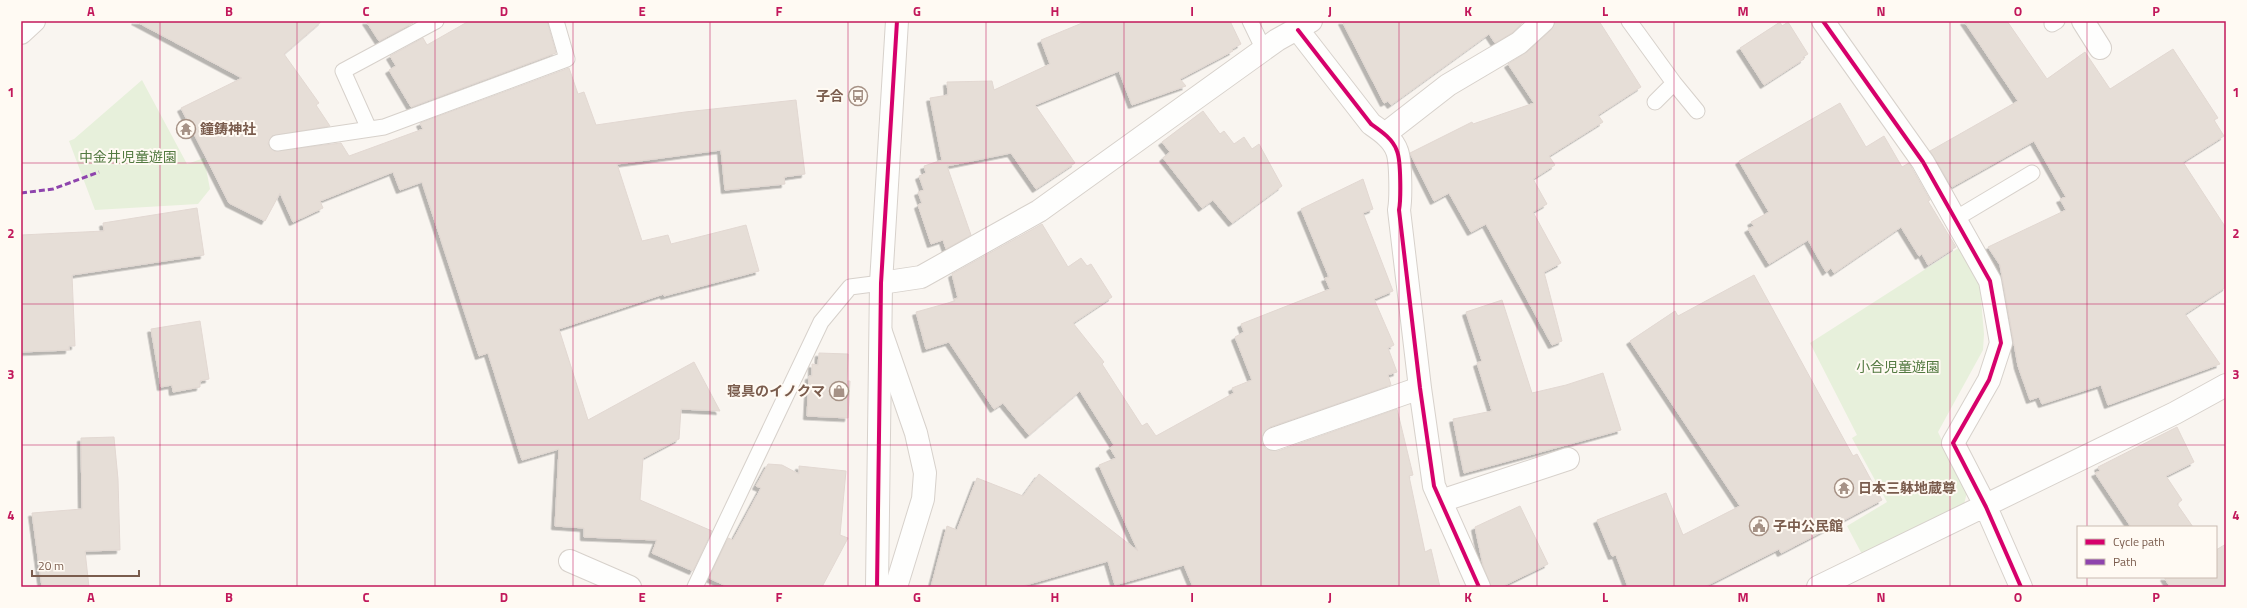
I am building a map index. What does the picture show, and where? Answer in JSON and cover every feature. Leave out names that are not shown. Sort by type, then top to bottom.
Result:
[{"type":"street","points":[[21,33],[34,21]]},
{"type":"street","points":[[877,587],[881,283],[897,21]]},
{"type":"street","points":[[1385,134],[1448,85],[1519,43],[1543,21]]},
{"type":"street","points":[[2083,21],[2100,48]]},
{"type":"street","points":[[1830,24],[1923,162],[1990,281],[2001,343],[1989,380],[1953,443],[1986,507],[2021,587]]},
{"type":"street","points":[[881,283],[921,277],[1039,211],[1277,40],[1305,25],[1371,124],[1385,134],[1397,151],[1401,201],[1399,210],[1420,388],[1434,486],[1479,587]]},
{"type":"street","points":[[880,329],[916,433],[925,473],[923,499],[896,587]]},
{"type":"street","points":[[1818,587],[1986,507],[2175,413],[2226,384]]},
{"type":"street","points":[[1274,439],[1420,388]]},
{"type":"street","points":[[1441,501],[1568,459]]},
{"type":"street","points":[[570,561],[630,587]]},
{"type":"lane","points":[[369,129],[343,71],[436,21]]},
{"type":"lane","points":[[277,143],[384,127],[567,59],[556,21]]},
{"type":"lane","points":[[1250,21],[1264,50]]},
{"type":"lane","points":[[1629,21],[1674,83],[1698,111]]},
{"type":"lane","points":[[1655,102],[1674,83]]},
{"type":"lane","points":[[1955,219],[2032,172]]},
{"type":"lane","points":[[695,587],[821,322],[850,287],[881,283]]},
{"type":"green space","name":"中金井児童遊園","points":[[142,80],[187,164],[204,158],[210,189],[198,204],[95,210],[69,141],[74,139]]},
{"type":"green space","name":"小合児童遊園","points":[[1960,247],[1979,276],[1984,334],[1983,350],[1938,432],[1967,492],[1963,509],[1864,558],[1847,526],[1887,502],[1852,438],[1857,435],[1810,343]]},
{"type":"building","points":[[135,21],[322,21],[284,54],[319,103],[316,105],[330,126],[272,136],[268,144],[274,151],[341,143],[349,156],[423,129],[420,123],[569,68],[578,94],[584,92],[596,125],[685,112],[796,100],[805,174],[784,177],[785,184],[725,190],[721,150],[617,164],[642,241],[668,235],[671,244],[746,225],[759,271],[664,296],[664,294],[559,329],[588,420],[694,362],[720,411],[681,409],[679,439],[643,458],[640,500],[712,531],[693,571],[652,553],[657,540],[584,537],[584,528],[555,526],[559,449],[522,460],[488,353],[479,356],[422,182],[400,190],[393,172],[320,201],[323,208],[293,222],[280,193],[265,221],[229,203],[181,108],[242,78]]},
{"type":"building","points":[[366,21],[411,21],[413,23],[379,41]]},
{"type":"building","points":[[469,21],[547,21],[556,53],[411,107],[389,70],[396,66],[390,56],[423,38],[427,45]]},
{"type":"building","points":[[1087,21],[1230,21],[1241,44],[1232,49],[1233,51],[1180,79],[1186,86],[1132,105],[1119,71],[1035,105],[1075,163],[1036,189],[1011,153],[947,166],[971,235],[946,249],[943,240],[931,244],[918,205],[922,203],[918,192],[924,190],[919,176],[926,173],[924,166],[942,160],[930,98],[948,95],[947,82],[992,81],[994,90],[1050,64],[1041,40]]},
{"type":"building","points":[[1342,21],[1524,21],[1512,33],[1495,43],[1489,34],[1391,105],[1388,101],[1384,103]]},
{"type":"building","points":[[1555,21],[1599,21],[1641,87],[1598,115],[1603,122],[1549,156],[1555,165],[1533,179],[1547,204],[1533,212],[1561,263],[1544,272],[1562,341],[1552,345],[1486,224],[1471,232],[1449,193],[1434,201],[1410,153],[1472,122],[1473,124],[1534,103],[1508,64],[1527,52],[1551,30]]},
{"type":"building","points":[[1964,21],[2007,21],[2047,79],[2085,52],[2110,89],[2173,49],[2218,118],[2214,120],[2224,136],[2183,162],[2226,228],[2226,287],[2185,314],[2220,364],[2108,405],[2101,385],[2042,404],[2039,397],[2030,400],[2018,366],[2000,265],[1988,247],[2066,210],[2060,199],[2066,197],[2034,141],[1952,187],[1930,151],[2018,101]]},
{"type":"building","points":[[1780,22],[1782,26],[1788,22],[1808,54],[1803,57],[1804,59],[1764,85],[1740,48]]},
{"type":"building","points":[[1840,103],[1866,147],[1884,136],[1902,167],[1909,163],[1930,200],[1928,201],[1956,247],[1928,265],[1922,254],[1919,256],[1901,227],[1834,273],[1831,268],[1826,272],[1808,240],[1769,264],[1748,229],[1754,226],[1751,222],[1769,212],[1739,161]]},
{"type":"building","points":[[1203,111],[1220,134],[1224,131],[1234,144],[1244,137],[1252,149],[1259,144],[1282,186],[1232,223],[1213,200],[1202,208],[1163,158],[1170,152],[1162,142]]},
{"type":"building","points":[[1363,179],[1373,209],[1363,213],[1393,291],[1374,299],[1394,345],[1388,348],[1397,372],[1388,375],[1391,385],[1270,427],[1262,436],[1262,443],[1266,449],[1278,451],[1397,409],[1413,475],[1409,476],[1425,552],[1431,549],[1440,587],[1193,587],[1184,565],[1115,585],[1108,561],[1019,587],[931,587],[947,526],[957,530],[977,478],[1023,496],[1039,474],[1138,551],[1099,465],[1116,458],[1110,448],[1114,445],[1080,391],[1029,435],[1003,403],[994,409],[949,342],[926,349],[916,312],[955,301],[954,299],[958,298],[952,274],[1042,224],[1068,267],[1081,258],[1087,266],[1091,264],[1112,297],[1073,323],[1104,362],[1102,364],[1142,426],[1147,423],[1156,436],[1234,393],[1232,388],[1252,380],[1235,337],[1244,332],[1241,324],[1330,289],[1325,278],[1329,277],[1301,209]]},
{"type":"building","points":[[197,208],[204,255],[72,275],[75,346],[69,346],[69,350],[21,352],[21,235],[104,231],[103,223]]},
{"type":"building","points":[[1754,275],[1853,456],[1857,454],[1882,500],[1781,553],[1779,549],[1704,587],[1628,587],[1616,555],[1612,556],[1597,520],[1666,493],[1683,535],[1740,506],[1630,341],[1675,311],[1678,316]]},
{"type":"building","points":[[1502,300],[1532,393],[1566,385],[1603,373],[1621,430],[1464,473],[1453,419],[1492,411],[1477,363],[1482,361],[1466,312]]},
{"type":"building","points":[[200,321],[209,379],[200,381],[200,387],[173,392],[172,385],[161,387],[151,329]]},
{"type":"building","points":[[819,353],[848,354],[847,381],[850,381],[848,418],[807,416],[809,376],[812,376],[812,364],[818,365]]},
{"type":"building","points":[[2177,427],[2194,462],[2166,476],[2182,500],[2177,504],[2192,526],[2130,526],[2095,473],[2100,471],[2098,467]]},
{"type":"building","points":[[114,437],[118,479],[120,550],[85,551],[89,587],[42,587],[32,513],[82,509],[81,438]]},
{"type":"building","points":[[768,464],[782,465],[799,474],[799,466],[846,471],[840,535],[848,538],[822,587],[728,587],[709,578],[728,538],[733,540],[761,488],[756,486]]},
{"type":"building","points":[[1520,506],[1548,564],[1501,587],[1491,587],[1483,565],[1475,527]]},
{"type":"building","points":[[2226,544],[2226,587],[2170,587],[2165,578],[2217,578],[2217,549]]},
{"type":"marked path","points":[[21,193],[53,189],[99,172]]},
{"type":"cycle path","points":[[877,587],[881,283],[897,21]]},
{"type":"cycle path","points":[[1823,21],[1923,162],[1990,281],[2001,343],[1989,380],[1953,443],[1986,507],[2021,587]]},
{"type":"cycle path","points":[[1298,30],[1371,124],[1390,139],[1397,151],[1400,180],[1399,210],[1420,388],[1434,486],[1479,587]]},
{"type":"place","name":"子合","points":[[858,96]]},
{"type":"place","name":"鐘鋳神社","points":[[186,129]]},
{"type":"place","name":"寝具のイノクマ","points":[[839,391]]},
{"type":"place","name":"日本三躰地蔵尊","points":[[1844,488]]},
{"type":"place","name":"子中公民館","points":[[1759,526]]}]
